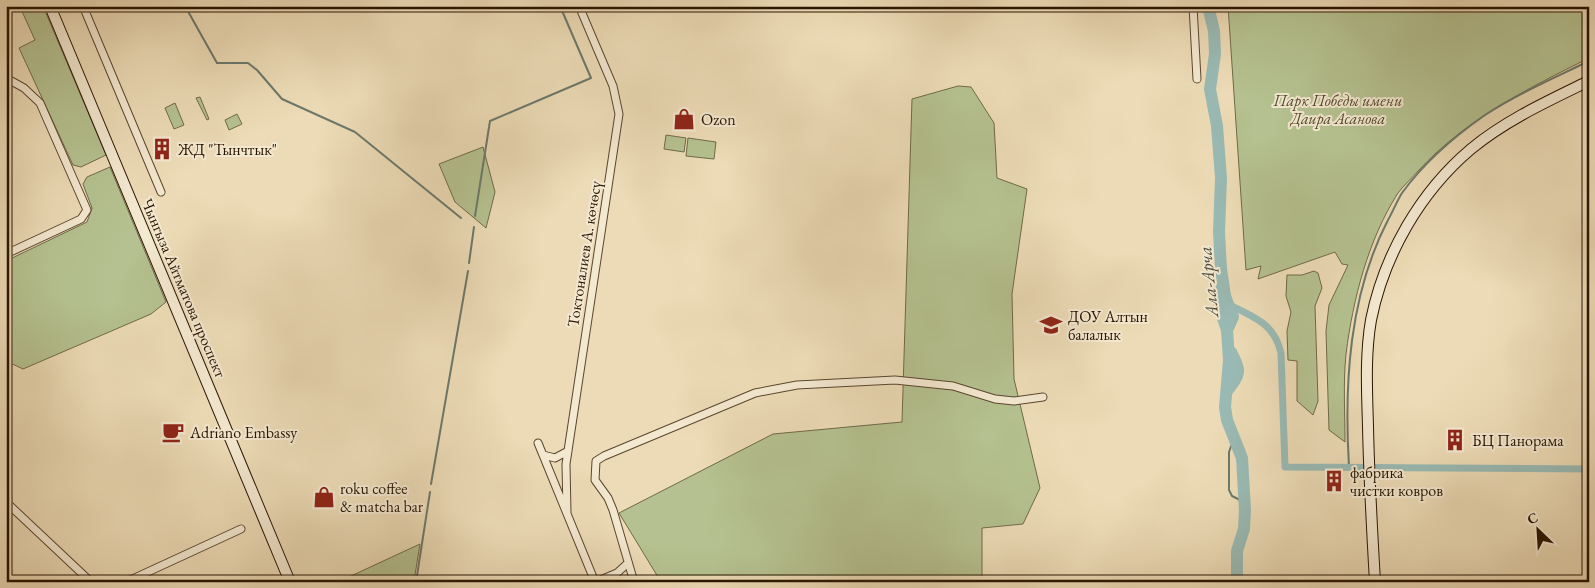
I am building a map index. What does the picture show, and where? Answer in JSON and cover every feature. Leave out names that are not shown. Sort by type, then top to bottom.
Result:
[{"type":"main road","name":"Чынгыза Айтматова проспект","points":[[50,6],[290,582]]},
{"type":"main road","points":[[1375,582],[1368,460],[1366,380],[1371,321],[1386,271],[1409,222],[1445,174],[1470,150],[1518,117],[1589,81]]},
{"type":"street","points":[[83,6],[161,192]]},
{"type":"street","name":"Токтоналиев А. көчөсү","points":[[567,513],[565,478],[568,450],[619,114],[613,86],[579,6]]},
{"type":"street","points":[[1193,6],[1197,79]]},
{"type":"street","points":[[6,78],[24,88],[40,102],[87,210],[80,220],[6,254]]},
{"type":"street","points":[[634,582],[613,510],[608,498],[595,480],[596,462],[604,456],[755,393],[797,384],[895,380],[953,386],[996,399],[1014,401],[1043,397]]},
{"type":"street","points":[[538,443],[596,582],[617,573],[628,563]]},
{"type":"street","points":[[543,455],[555,458],[568,450]]},
{"type":"street","points":[[6,502],[91,582]]},
{"type":"street","points":[[126,582],[241,529]]},
{"type":"green space","points":[[43,6],[106,155],[81,167],[73,165],[19,48],[35,40],[20,7]]},
{"type":"green space","name":"Парк Победы имени Даира Асанова","points":[[1228,6],[1589,6],[1589,58],[1498,106],[1457,135],[1437,152],[1403,187],[1387,211],[1363,270],[1349,333],[1344,387],[1345,442],[1329,430],[1326,331],[1329,305],[1348,265],[1342,264],[1335,252],[1258,279],[1261,266],[1246,270]]},
{"type":"green space","points":[[958,86],[971,87],[994,123],[997,178],[1027,189],[1012,294],[1014,379],[1040,488],[1023,524],[982,528],[982,582],[661,582],[619,513],[773,434],[902,422],[912,99]]},
{"type":"green space","points":[[200,97],[209,119],[207,120],[196,98]]},
{"type":"green space","points":[[175,103],[184,125],[174,129],[165,108]]},
{"type":"green space","points":[[237,114],[242,124],[229,130],[225,120]]},
{"type":"green space","points":[[666,135],[686,138],[684,152],[664,149]]},
{"type":"green space","points":[[688,138],[716,142],[714,159],[686,156]]},
{"type":"green space","points":[[483,147],[495,192],[486,228],[455,202],[439,164]]},
{"type":"green space","points":[[110,167],[166,302],[151,314],[23,369],[6,361],[6,261],[87,222],[92,208],[83,184],[87,177]]},
{"type":"green space","points":[[1314,271],[1318,273],[1322,288],[1315,306],[1318,401],[1313,415],[1297,401],[1297,361],[1288,360],[1287,331],[1291,312],[1286,296],[1287,275],[1302,275]]},
{"type":"green space","points":[[420,544],[414,581],[338,582]]},
{"type":"waterway","points":[[185,6],[217,63],[248,63],[257,70],[282,99],[355,132],[461,218]]},
{"type":"waterway","points":[[475,216],[490,121],[591,78],[560,6]]},
{"type":"waterway","name":"Ала-Арча","points":[[1208,6],[1214,31],[1215,54],[1210,89],[1217,126],[1221,178],[1219,232],[1221,269],[1225,296],[1233,317],[1227,330],[1229,360],[1225,407],[1227,420],[1242,458],[1245,510],[1244,529],[1237,551],[1237,582]]},
{"type":"waterway","points":[[1349,467],[1349,372],[1357,309],[1375,249],[1400,196],[1410,182],[1440,151],[1485,115],[1523,93],[1589,61]]},
{"type":"waterway","points":[[469,263],[474,227]]},
{"type":"waterway","points":[[431,484],[468,271]]},
{"type":"waterway","points":[[1222,287],[1219,306],[1227,330]]},
{"type":"waterway","points":[[1230,305],[1262,323],[1274,335],[1278,343],[1281,353],[1285,467],[1589,469]]},
{"type":"waterway","points":[[1227,391],[1238,372],[1237,364],[1231,352]]},
{"type":"waterway","points":[[1234,438],[1229,452],[1229,490],[1232,496],[1244,502]]},
{"type":"waterway","points":[[416,582],[430,492]]},
{"type":"place","name":"Ozon","points":[[684,119]]},
{"type":"place","name":"ЖД \"Тынчтык\"","points":[[162,149]]},
{"type":"place","name":"ДОУ Алтын балалык","points":[[1051,325]]},
{"type":"place","name":"Adriano Embassy","points":[[173,432]]},
{"type":"place","name":"БЦ Панорама","points":[[1455,440]]},
{"type":"place","name":"фабрика чистки ковров","points":[[1334,481]]},
{"type":"place","name":"roku coffee & matcha bar","points":[[324,497]]}]
